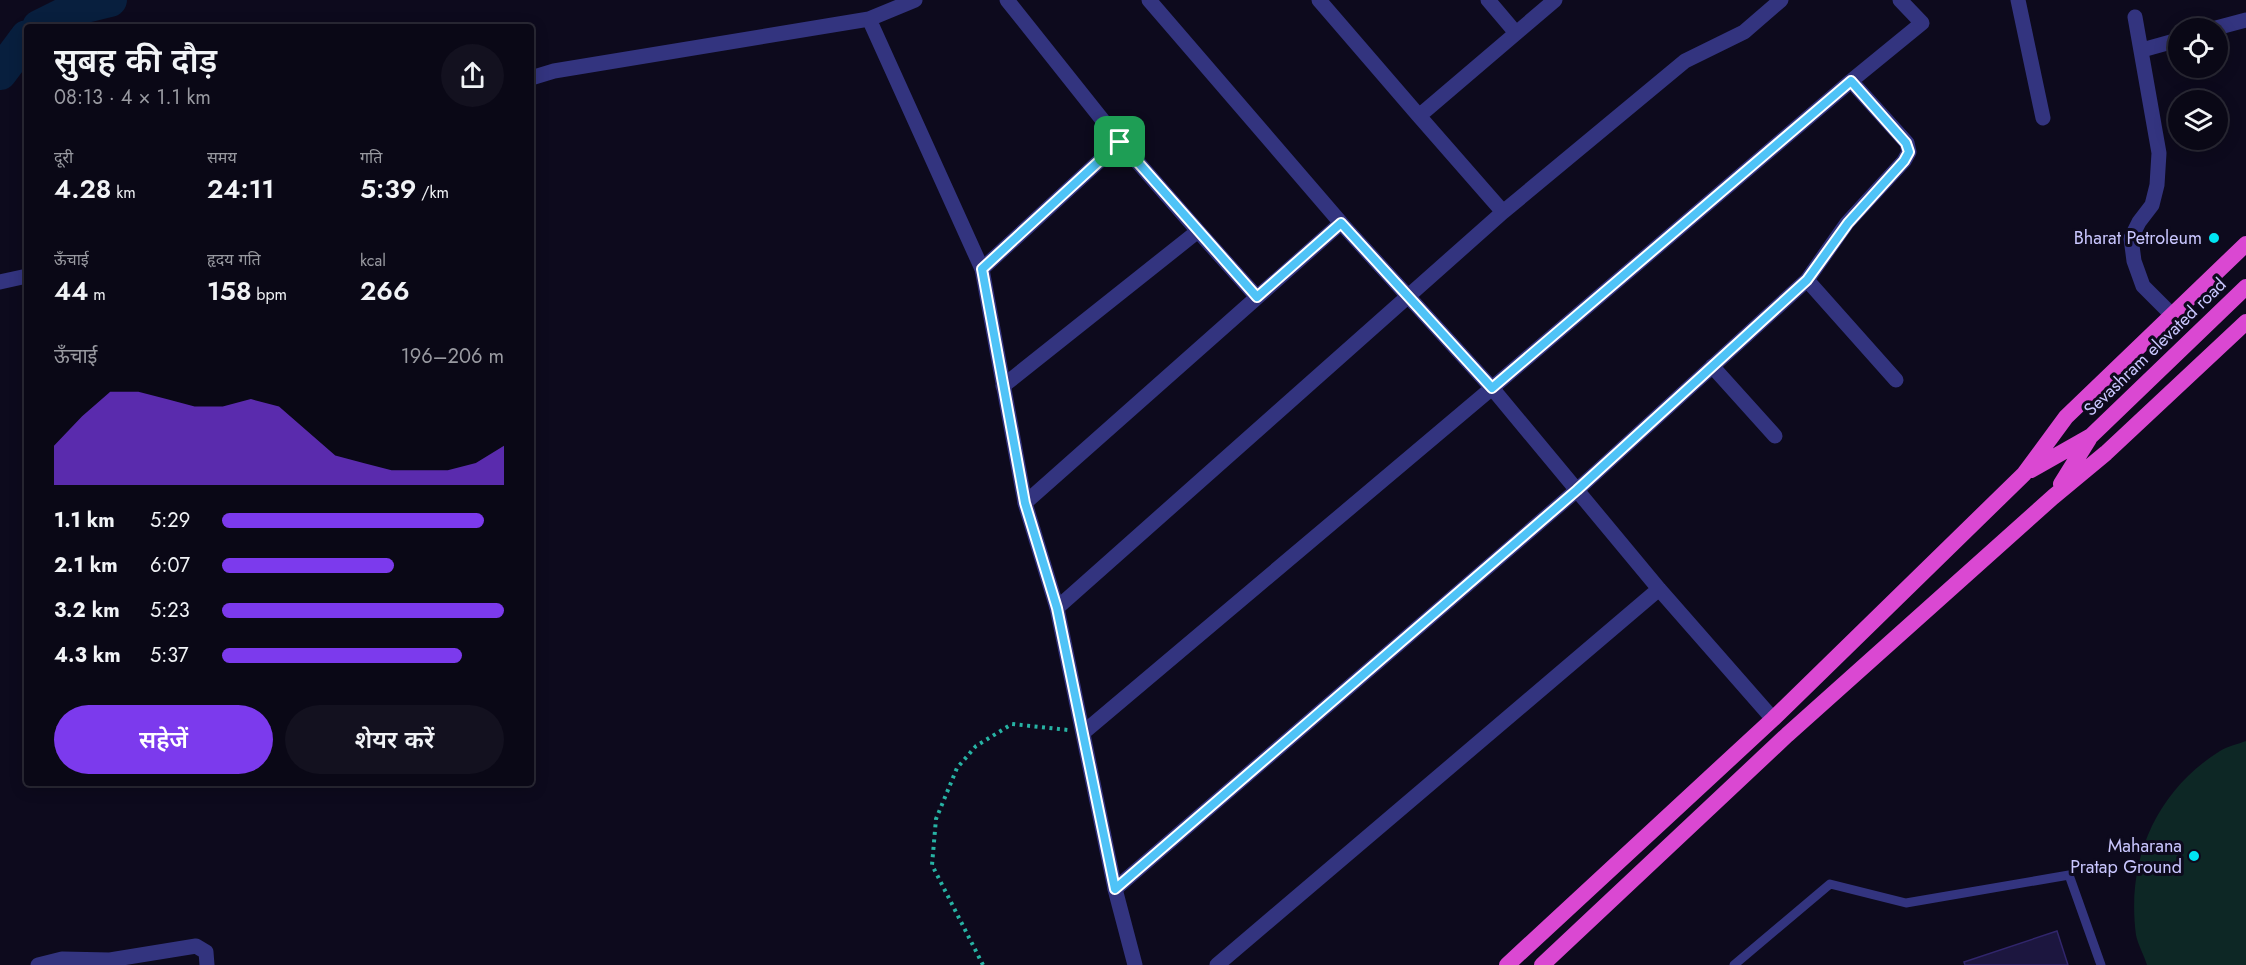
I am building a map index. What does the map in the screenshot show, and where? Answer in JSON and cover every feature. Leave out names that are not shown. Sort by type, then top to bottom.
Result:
[{"type":"highway","points":[[1508,965],[1773,719],[2024,474],[2066,417],[2246,244]]},
{"type":"highway","name":"Sevashram elevated road","points":[[2091,436],[2246,287]]},
{"type":"highway","points":[[1542,965],[1787,735],[2053,497],[2106,453],[2246,322]]},
{"type":"highway","points":[[2024,474],[2091,436]]},
{"type":"highway","points":[[2053,497],[2091,436]]},
{"type":"highway","points":[[1773,719],[1787,735]]},
{"type":"street","points":[[534,77],[554,71],[869,19],[915,0]]},
{"type":"street","points":[[1007,0],[1120,142],[1257,297]]},
{"type":"street","points":[[1149,0],[1341,223],[1492,388],[1659,589],[1773,719]]},
{"type":"street","points":[[1319,0],[1503,212]]},
{"type":"street","points":[[1488,0],[1516,33]]},
{"type":"street","points":[[1419,116],[1555,0]]},
{"type":"street","points":[[1057,608],[1503,212],[1685,61],[1743,32],[1781,0]]},
{"type":"street","points":[[1084,732],[1922,23],[1900,0]]},
{"type":"street","points":[[2018,0],[2043,118]]},
{"type":"street","points":[[2135,17],[2160,153],[2157,185],[2152,205],[2139,222],[2131,238],[2134,261],[2143,286],[2172,315]]},
{"type":"street","points":[[869,19],[982,269],[1025,503],[1057,608],[1115,889],[1135,965]]},
{"type":"street","points":[[2228,25],[2246,20]]},
{"type":"street","points":[[2142,50],[2168,43]]},
{"type":"street","points":[[1115,889],[1577,490],[1807,280],[1848,223],[1904,161],[1909,152],[1906,143],[1851,81]]},
{"type":"street","points":[[982,269],[1120,142]]},
{"type":"street","points":[[1025,503],[1341,223]]},
{"type":"street","points":[[1003,386],[1198,231]]},
{"type":"street","points":[[0,282],[24,277]]},
{"type":"street","points":[[1807,280],[1896,380]]},
{"type":"street","points":[[1712,366],[1775,436]]},
{"type":"street","points":[[1217,965],[1659,589]]},
{"type":"street","points":[[38,965],[62,959],[110,960],[196,946],[206,952],[207,965]]},
{"type":"lane","points":[[1734,965],[1830,884],[1906,903],[2069,875],[2101,965]]},
{"type":"path","points":[[983,965],[932,865],[936,819],[957,768],[976,746],[1012,724],[1084,732]]},
{"type":"green space","name":"Maharana Pratap Ground","points":[[2246,741],[2246,965],[2147,965],[2136,935],[2134,907],[2141,854],[2150,830],[2178,786],[2198,767],[2223,749]]},
{"type":"building","points":[[2057,931],[2068,965],[1965,965],[1964,962]]},
{"type":"waterway","points":[[45,24],[77,8],[110,0]]},
{"type":"waterway","points":[[0,73],[24,41]]},
{"type":"place","name":"Bharat Petroleum","points":[[2214,238]]},
{"type":"place","name":"Maharana Pratap Ground","points":[[2194,856]]},
{"type":"route","points":[[1851,81],[1906,143],[1909,152],[1904,161],[1848,223],[1807,280],[1577,490],[1115,889],[1057,608],[1025,503],[982,269],[1120,142],[1257,297],[1341,223],[1492,388],[1851,81]]}]
